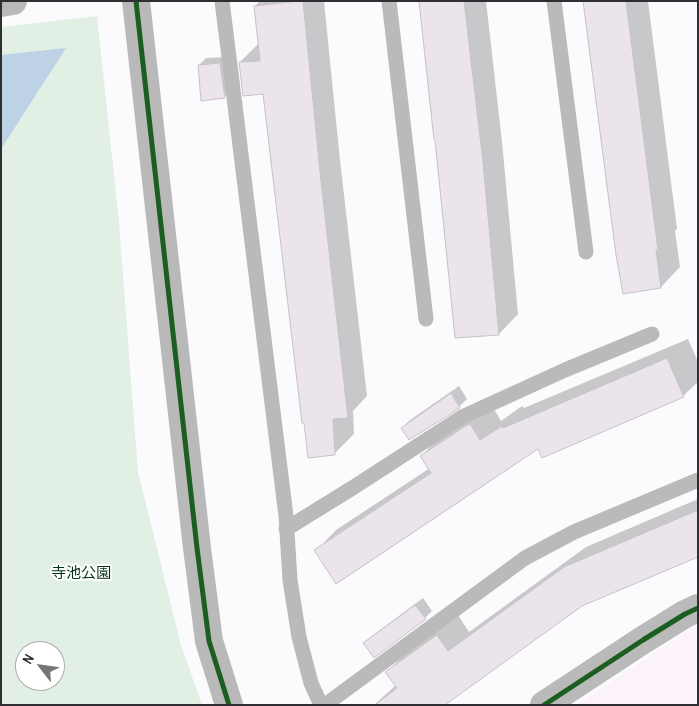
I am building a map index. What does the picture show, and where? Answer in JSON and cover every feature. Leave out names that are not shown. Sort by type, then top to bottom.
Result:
[{"type":"street","points":[[1,3],[13,1]]},
{"type":"street","points":[[136,1],[209,641],[229,705]]},
{"type":"street","points":[[544,705],[643,640],[698,608]]},
{"type":"lane","points":[[222,1],[286,529],[290,580],[300,637],[312,683],[321,705]]},
{"type":"lane","points":[[388,1],[426,319]]},
{"type":"lane","points":[[554,1],[586,252]]},
{"type":"lane","points":[[286,529],[462,417],[565,370],[652,334]]},
{"type":"lane","points":[[325,705],[525,558],[574,532],[698,480]]},
{"type":"shaded area","points":[[698,625],[698,705],[577,705],[693,627]]},
{"type":"green space","name":"寺池公園","points":[[97,16],[119,222],[138,472],[181,645],[202,705],[1,705],[1,27]]},
{"type":"water","points":[[66,48],[1,149],[1,55]]},
{"type":"building","points":[[303,1],[348,418],[333,419],[335,455],[308,458],[304,423],[302,423],[263,94],[243,96],[239,62],[260,61],[254,6]]},
{"type":"building","points":[[419,1],[464,1],[483,162],[499,335],[455,338]]},
{"type":"building","points":[[583,1],[626,1],[658,250],[656,250],[661,288],[623,294],[616,255]]},
{"type":"building","points":[[220,63],[225,98],[201,101],[198,65]]},
{"type":"building","points":[[667,358],[684,397],[542,458],[538,449],[336,584],[314,550],[431,473],[420,456],[467,425],[470,424],[480,440],[502,426],[503,428]]},
{"type":"building","points":[[451,393],[460,408],[409,440],[401,428]]},
{"type":"building","points":[[698,510],[698,557],[582,606],[445,705],[375,705],[397,688],[385,672],[437,635],[448,651],[564,567]]},
{"type":"building","points":[[415,605],[426,619],[374,658],[363,643]]},
{"type":"cycle path","points":[[136,1],[209,641],[229,705]]},
{"type":"cycle path","points":[[544,705],[643,640],[698,608]]}]
